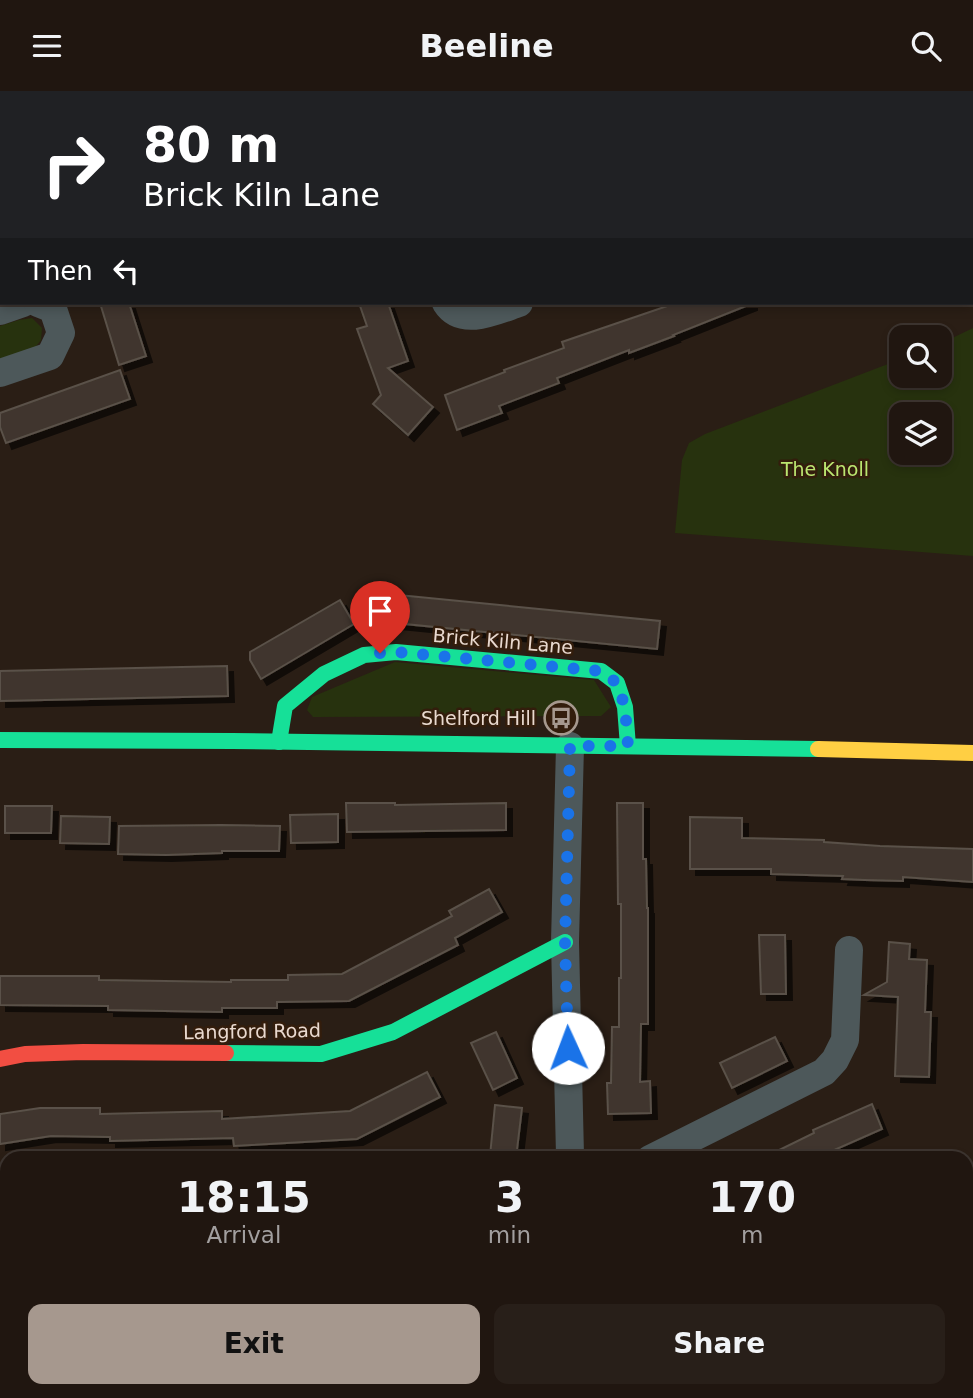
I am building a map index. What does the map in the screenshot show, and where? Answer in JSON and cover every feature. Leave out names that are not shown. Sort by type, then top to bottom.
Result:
[{"type":"street","points":[[0,311],[17,305]]},
{"type":"street","points":[[0,373],[50,355],[61,333],[53,309],[43,305]]},
{"type":"street","points":[[448,305],[468,317],[513,305]]},
{"type":"street","name":"Brick Kiln Lane","points":[[279,742],[285,706],[324,674],[364,655],[396,652],[601,671],[617,683],[625,707],[628,746]]},
{"type":"street","points":[[0,740],[628,746],[973,753]]},
{"type":"street","points":[[570,746],[565,942],[570,1151]]},
{"type":"street","name":"Langford Road","points":[[0,1059],[25,1054],[83,1052],[321,1054],[393,1032],[565,942]]},
{"type":"street","points":[[666,1151],[824,1072],[835,1060],[845,1040],[849,950]]},
{"type":"green space","points":[[32,318],[42,328],[41,340],[33,350],[0,361],[0,326]]},
{"type":"green space","name":"The Knoll","points":[[973,328],[973,556],[675,533],[682,460],[689,443],[705,434],[889,364],[889,388],[952,388],[952,338]]},
{"type":"green space","points":[[395,662],[594,680],[611,707],[601,716],[313,717],[307,710],[312,697]]},
{"type":"building","points":[[101,305],[130,305],[146,356],[119,365]]},
{"type":"building","points":[[360,305],[389,305],[408,361],[388,368],[433,407],[408,435],[373,404],[381,395],[357,329],[367,326]]},
{"type":"building","points":[[670,305],[748,305],[674,336],[557,378],[559,383],[499,406],[502,413],[457,430],[445,395],[564,348],[562,342]]},
{"type":"building","points":[[120,370],[130,399],[6,443],[0,427],[0,413]]},
{"type":"building","points":[[368,592],[660,621],[657,649],[365,620]]},
{"type":"building","points":[[340,600],[354,624],[261,679],[250,660],[250,652]]},
{"type":"building","points":[[227,666],[228,696],[0,701],[0,671]]},
{"type":"building","points":[[346,803],[506,803],[506,830],[347,832]]},
{"type":"building","points":[[617,803],[643,803],[643,859],[646,859],[648,908],[648,1024],[641,1024],[640,1082],[650,1081],[651,1113],[608,1114],[607,1083],[611,1083],[612,1027],[619,1027],[621,978]]},
{"type":"building","points":[[5,806],[52,806],[51,833],[5,833]]},
{"type":"building","points":[[338,814],[338,842],[291,843],[290,815]]},
{"type":"building","points":[[61,816],[110,817],[109,844],[60,843]]},
{"type":"building","points":[[690,817],[742,818],[742,838],[973,849],[973,882],[903,877],[903,881],[842,879],[843,876],[771,874],[771,869],[690,869]]},
{"type":"building","points":[[119,826],[280,826],[279,851],[118,854]]},
{"type":"building","points":[[489,889],[502,912],[455,938],[458,945],[349,1001],[277,1002],[277,1008],[222,1008],[222,1012],[108,1010],[108,1006],[0,1005],[0,976],[99,976],[99,980],[231,982],[288,980],[288,975],[342,974],[452,916],[449,911]]},
{"type":"building","points":[[759,935],[785,935],[786,994],[761,994]]},
{"type":"building","points":[[889,942],[910,944],[909,959],[927,960],[925,1012],[931,1012],[929,1077],[895,1076],[898,997],[864,995],[887,982]]},
{"type":"building","points":[[496,1032],[517,1078],[493,1090],[471,1043]]},
{"type":"building","points":[[775,1037],[787,1061],[732,1088],[720,1063]]},
{"type":"building","points":[[427,1072],[440,1097],[357,1139],[234,1146],[233,1138],[110,1141],[110,1137],[51,1136],[0,1144],[0,1114],[40,1108],[100,1108],[100,1114],[222,1111],[222,1119],[350,1111]]},
{"type":"building","points":[[872,1104],[882,1129],[832,1151],[777,1151],[814,1133],[813,1130]]},
{"type":"building","points":[[495,1105],[522,1108],[517,1151],[490,1151]]},
{"type":"traffic: fast","points":[[279,742],[285,706],[324,674],[364,655],[396,652],[601,671],[617,683],[625,707],[628,746]]},
{"type":"traffic: fast","points":[[0,740],[818,749]]},
{"type":"traffic: fast","points":[[226,1053],[321,1054],[393,1032],[565,942]]},
{"type":"traffic: slow","points":[[818,749],[973,753]]},
{"type":"traffic: jam","points":[[0,1059],[25,1054],[83,1052],[226,1053]]},
{"type":"place","name":"Shelford Hill","points":[[561,718]]},
{"type":"route","points":[[380,653],[396,652],[601,671],[617,683],[625,707],[628,746],[570,746],[565,942],[568,1048]]}]
